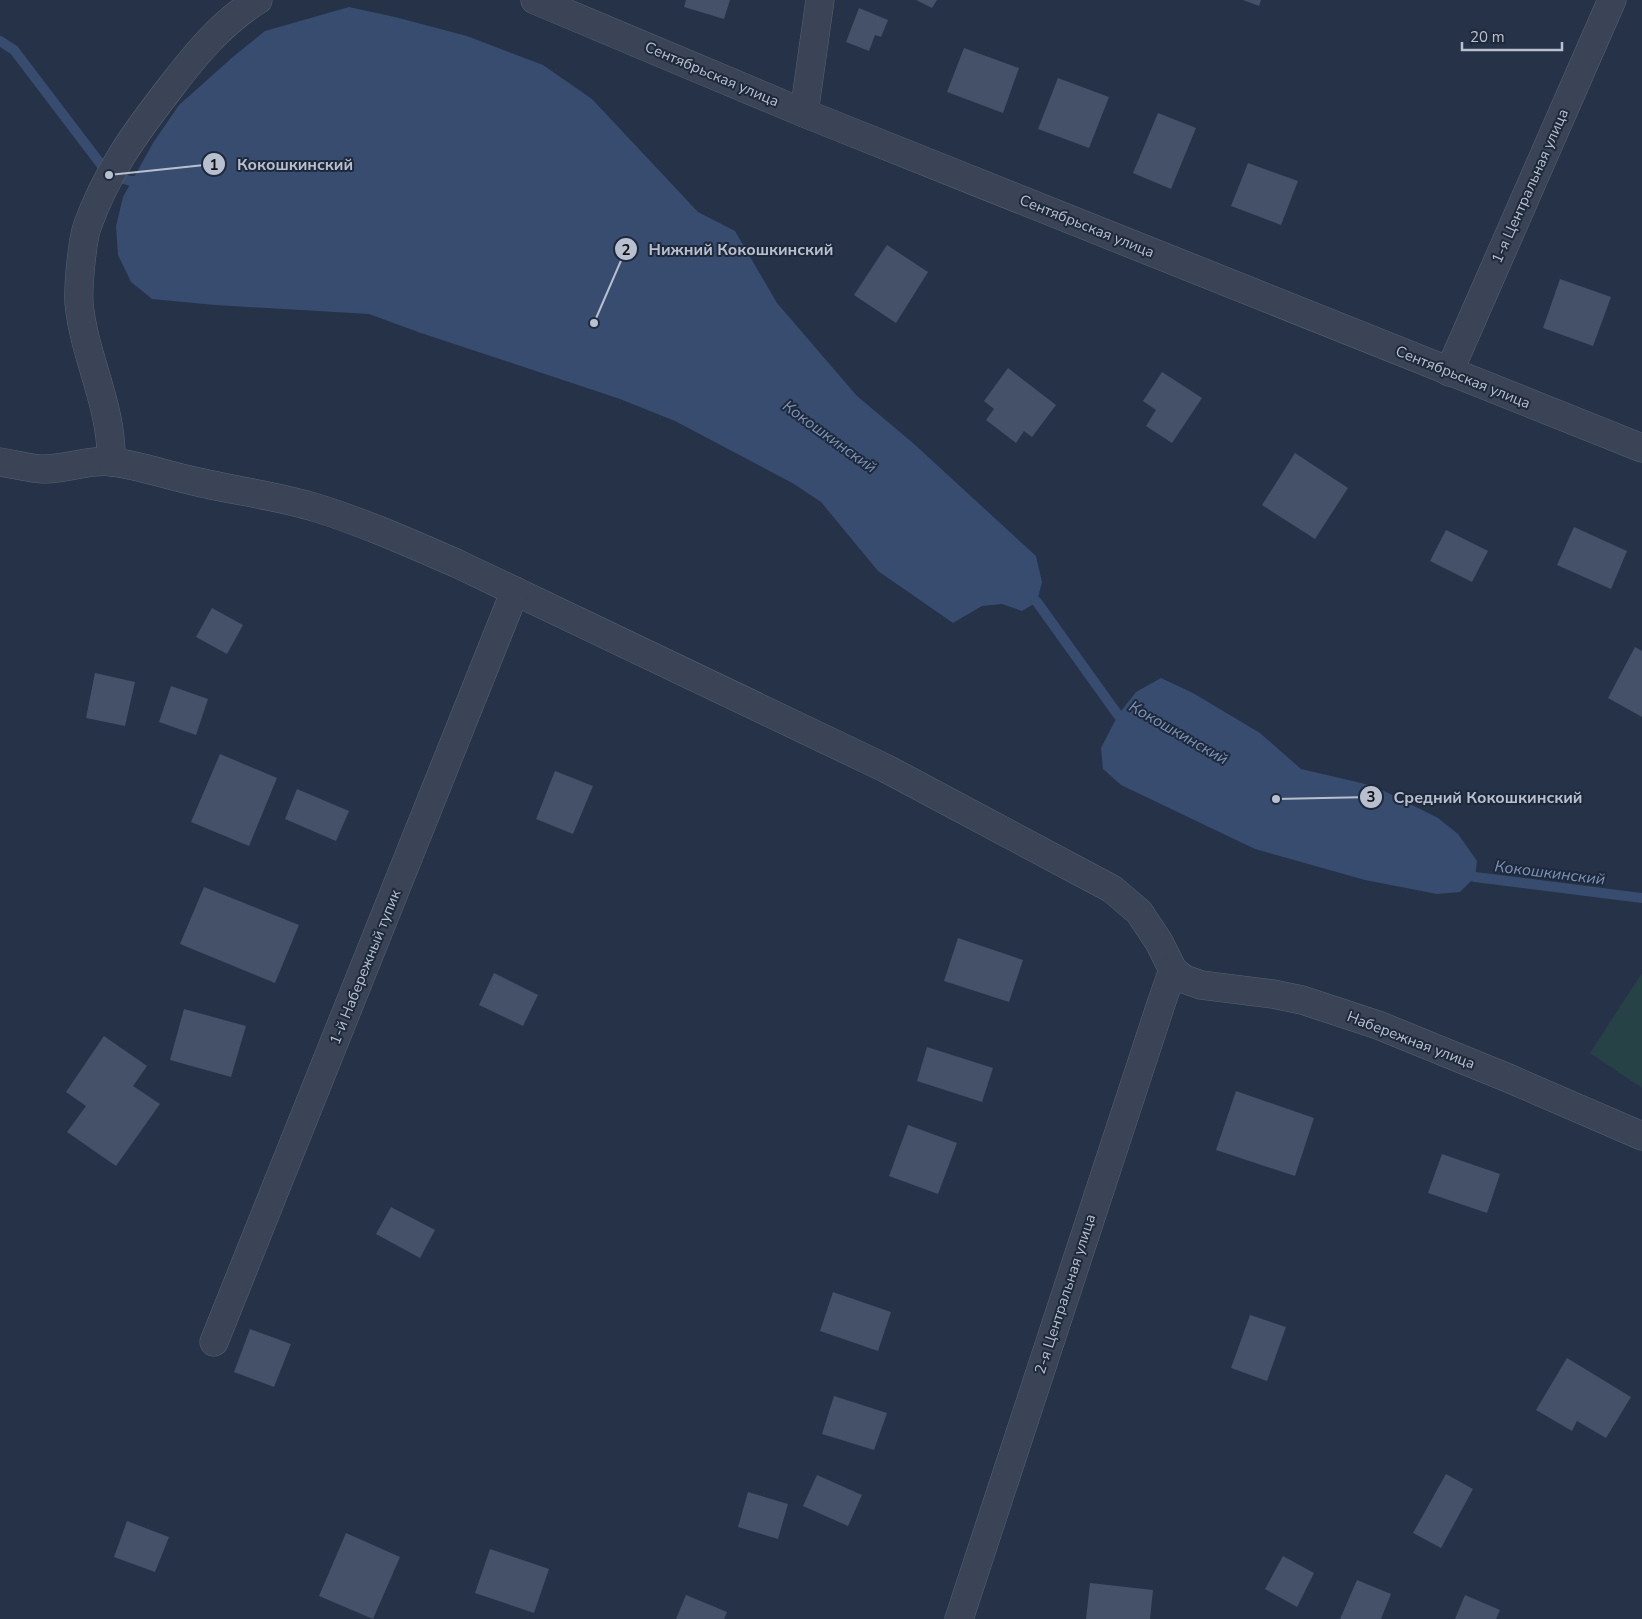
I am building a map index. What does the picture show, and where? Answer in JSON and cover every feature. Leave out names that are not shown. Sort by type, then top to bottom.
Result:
[{"type":"street","points":[[111,462],[112,445],[106,415],[81,319],[79,300],[86,229],[109,175],[139,127],[212,37],[258,0]]},
{"type":"street","name":"Сентябрьская улица","points":[[535,0],[804,112],[1642,448]]},
{"type":"street","points":[[804,112],[820,0]]},
{"type":"street","name":"1-я Центральная улица","points":[[1449,372],[1612,0]]},
{"type":"street","points":[[0,462],[44,469],[84,462],[111,462],[138,466],[197,482],[315,508],[355,521],[458,564],[885,768],[1112,889],[1139,912],[1159,942],[1173,970]]},
{"type":"street","name":"1-й Набережный тупик","points":[[214,1342],[515,591]]},
{"type":"street","name":"Набережная улица","points":[[1173,970],[1184,979],[1201,985],[1273,994],[1302,1000],[1378,1025],[1508,1078],[1642,1136]]},
{"type":"street","name":"2-я Центральная улица","points":[[959,1619],[1173,970]]},
{"type":"green space","points":[[1642,973],[1642,1088],[1590,1053]]},
{"type":"water","points":[[349,7],[467,36],[543,65],[592,99],[698,212],[735,231],[777,303],[857,396],[913,443],[1036,556],[1042,582],[1037,602],[1022,611],[1002,604],[982,606],[953,623],[878,571],[821,502],[794,484],[675,421],[620,399],[369,314],[215,305],[152,299],[131,282],[118,255],[116,226],[123,197],[153,143],[179,105],[265,31]]},
{"type":"water","points":[[1161,678],[1193,693],[1260,733],[1301,769],[1374,786],[1438,818],[1458,834],[1477,861],[1475,877],[1460,892],[1437,894],[1365,880],[1255,849],[1121,785],[1103,769],[1101,748],[1118,715],[1136,692]]},
{"type":"building","points":[[686,0],[730,0],[724,19],[684,7]]},
{"type":"building","points":[[916,0],[937,0],[932,8]]},
{"type":"building","points":[[1243,0],[1261,0],[1259,6]]},
{"type":"building","points":[[859,8],[888,20],[881,37],[875,35],[869,51],[846,42]]},
{"type":"building","points":[[964,48],[1019,68],[1003,113],[947,92]]},
{"type":"building","points":[[1058,78],[1109,97],[1089,148],[1038,129]]},
{"type":"building","points":[[1158,113],[1196,128],[1171,189],[1133,173]]},
{"type":"building","points":[[1248,163],[1298,181],[1281,225],[1231,206]]},
{"type":"building","points":[[887,245],[928,272],[896,323],[854,295]]},
{"type":"building","points":[[1560,279],[1611,297],[1593,346],[1543,328]]},
{"type":"building","points":[[1008,368],[1056,405],[1032,437],[1024,431],[1016,443],[986,420],[994,409],[984,401]]},
{"type":"building","points":[[1162,372],[1202,398],[1172,443],[1146,426],[1156,410],[1143,401]]},
{"type":"building","points":[[1295,453],[1348,488],[1315,539],[1262,505]]},
{"type":"building","points":[[1574,527],[1627,551],[1611,589],[1557,565]]},
{"type":"building","points":[[1446,530],[1488,551],[1472,582],[1430,561]]},
{"type":"building","points":[[212,608],[243,625],[227,654],[196,637]]},
{"type":"building","points":[[1635,647],[1642,651],[1642,717],[1608,698]]},
{"type":"building","points":[[95,673],[135,682],[125,726],[86,718]]},
{"type":"building","points":[[171,686],[208,699],[196,735],[159,722]]},
{"type":"building","points":[[220,754],[277,778],[249,846],[191,822]]},
{"type":"building","points":[[555,771],[593,786],[573,834],[536,819]]},
{"type":"building","points":[[297,789],[349,811],[336,841],[285,819]]},
{"type":"building","points":[[204,887],[299,925],[275,983],[180,944]]},
{"type":"building","points":[[958,938],[1023,960],[1009,1002],[944,981]]},
{"type":"building","points":[[494,973],[538,995],[523,1026],[479,1005]]},
{"type":"building","points":[[184,1009],[246,1026],[231,1077],[170,1060]]},
{"type":"building","points":[[104,1036],[147,1066],[133,1086],[160,1104],[116,1166],[67,1132],[86,1106],[66,1092]]},
{"type":"building","points":[[927,1047],[993,1068],[982,1102],[917,1081]]},
{"type":"building","points":[[1236,1091],[1314,1118],[1295,1176],[1216,1150]]},
{"type":"building","points":[[908,1125],[957,1143],[938,1194],[889,1176]]},
{"type":"building","points":[[1442,1154],[1500,1174],[1487,1213],[1428,1193]]},
{"type":"building","points":[[391,1207],[435,1230],[420,1258],[376,1234]]},
{"type":"building","points":[[833,1292],[891,1312],[878,1351],[820,1331]]},
{"type":"building","points":[[1250,1315],[1286,1327],[1267,1381],[1231,1368]]},
{"type":"building","points":[[250,1329],[291,1344],[274,1387],[234,1372]]},
{"type":"building","points":[[1567,1358],[1631,1397],[1606,1438],[1577,1421],[1572,1431],[1536,1410]]},
{"type":"building","points":[[834,1396],[887,1413],[874,1450],[822,1434]]},
{"type":"building","points":[[1446,1474],[1473,1489],[1441,1548],[1413,1533]]},
{"type":"building","points":[[817,1475],[862,1495],[848,1526],[803,1506]]},
{"type":"building","points":[[748,1492],[788,1504],[778,1539],[738,1527]]},
{"type":"building","points":[[127,1521],[169,1537],[155,1572],[114,1557]]},
{"type":"building","points":[[346,1533],[400,1557],[373,1619],[319,1596]]},
{"type":"building","points":[[490,1549],[549,1569],[534,1613],[475,1593]]},
{"type":"building","points":[[1283,1556],[1314,1573],[1297,1607],[1265,1589]]},
{"type":"building","points":[[1357,1580],[1391,1594],[1381,1619],[1340,1619]]},
{"type":"building","points":[[1090,1583],[1153,1590],[1150,1619],[1086,1619]]},
{"type":"building","points":[[686,1595],[727,1612],[724,1619],[676,1619]]},
{"type":"building","points":[[1465,1595],[1500,1610],[1496,1619],[1455,1619]]},
{"type":"waterway","name":"Кокошкинский","points":[[0,41],[14,50],[109,175],[131,181],[144,180]]},
{"type":"waterway","name":"Кокошкинский","points":[[1028,596],[1037,602],[1118,715],[1129,721]]},
{"type":"waterway","name":"Кокошкинский","points":[[1463,873],[1475,877],[1642,898]]},
{"type":"place","name":"Кокошкинский","points":[[109,175]]},
{"type":"place","name":"Нижний Кокошкинский","points":[[594,323]]},
{"type":"place","name":"Средний Кокошкинский","points":[[1276,799]]}]
